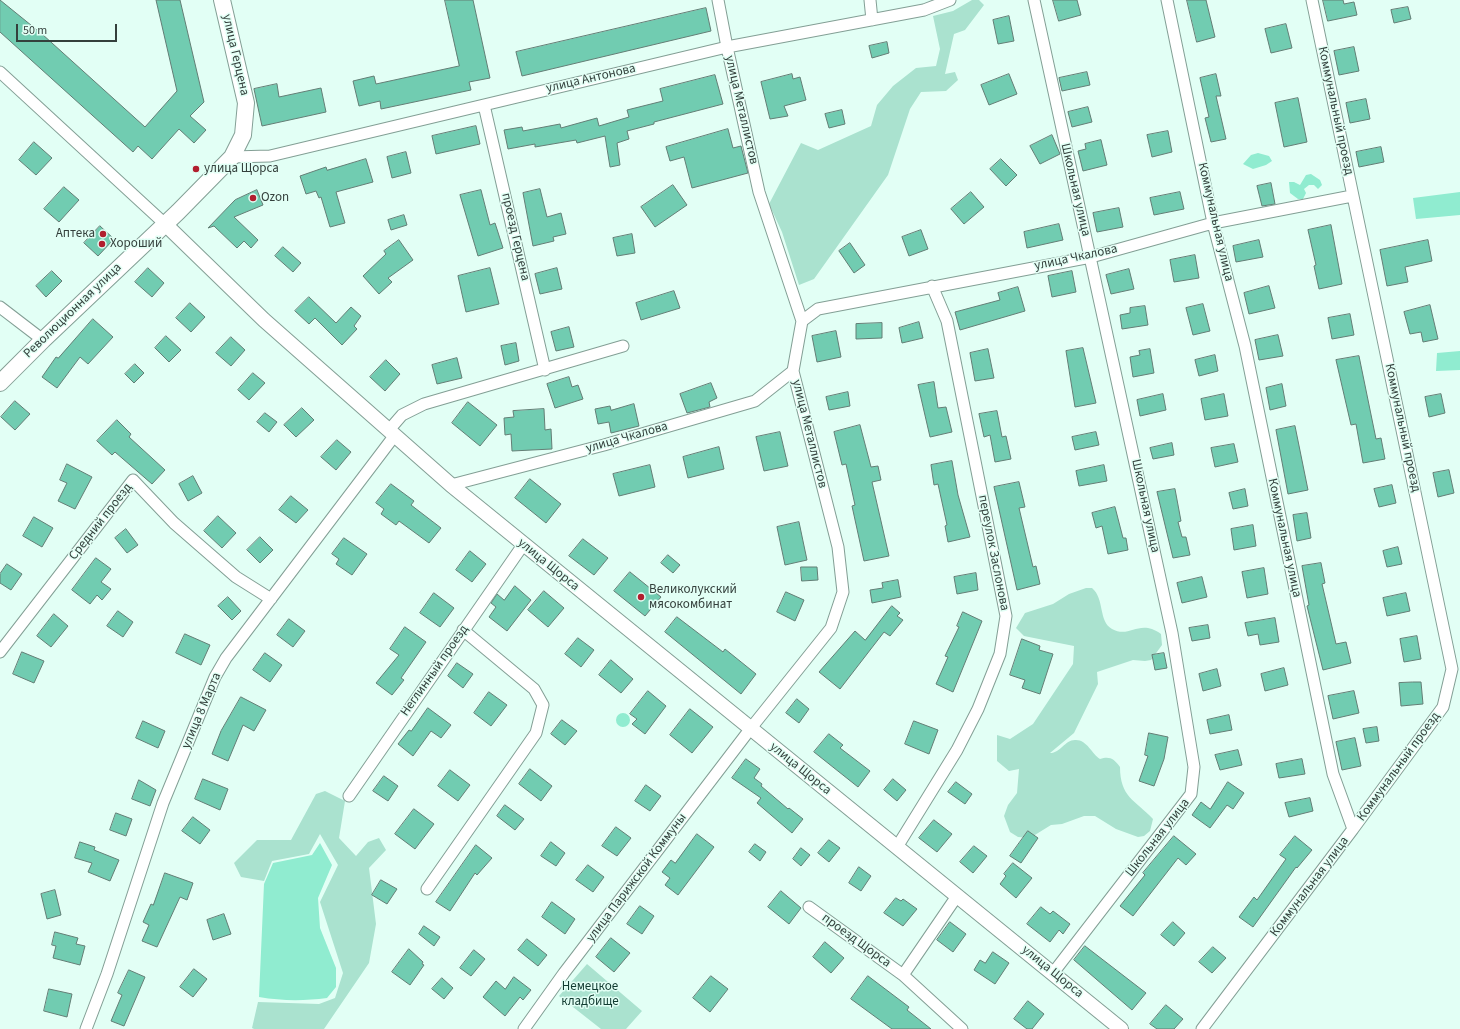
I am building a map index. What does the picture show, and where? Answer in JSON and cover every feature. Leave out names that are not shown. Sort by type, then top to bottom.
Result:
[{"type":"main road","name":"улица Герцена","points":[[165,224],[232,156],[243,135],[246,103],[222,0]]},
{"type":"main road","name":"Революционная улица","points":[[0,383],[42,340],[165,224]]},
{"type":"street","name":"улица Металлистов","points":[[718,0],[759,192],[802,321],[793,371],[838,547],[843,592],[831,628],[751,728]]},
{"type":"street","points":[[870,0],[872,20]]},
{"type":"street","name":"улица Антонова","points":[[232,156],[270,156],[727,47],[924,10],[950,0]]},
{"type":"street","name":"Школьная улица","points":[[1034,0],[1172,633],[1194,768],[1191,794],[1053,973]]},
{"type":"street","name":"Коммунальная улица","points":[[1167,0],[1213,223],[1245,346],[1332,774],[1353,829],[1202,1029]]},
{"type":"street","name":"Коммунальный проезд","points":[[1312,0],[1452,669],[1443,707],[1353,829]]},
{"type":"street","name":"улица Щорса","points":[[0,72],[165,224],[264,320],[451,486],[1122,1029]]},
{"type":"street","name":"проезд Герцена","points":[[484,105],[545,370]]},
{"type":"street","name":"улица Чкалова","points":[[802,321],[818,309],[932,286],[1091,257],[1213,223],[1352,196]]},
{"type":"street","name":"переулок Заслонова","points":[[897,847],[957,750],[978,709],[1000,654],[1006,616],[947,321],[932,286]]},
{"type":"street","points":[[0,307],[42,340]]},
{"type":"street","points":[[392,433],[402,415],[424,404],[545,370],[623,346]]},
{"type":"street","name":"улица Чкалова","points":[[451,486],[604,445],[755,401],[793,371]]},
{"type":"street","name":"улица 8 Марта","points":[[86,1029],[107,974],[163,803],[215,677],[226,658],[392,433]]},
{"type":"street","name":"Средний проезд","points":[[0,652],[133,480],[174,523],[236,577],[271,599]]},
{"type":"street","name":"Неглинный проезд","points":[[348,796],[523,545]]},
{"type":"street","points":[[427,889],[536,733],[543,705],[534,689],[464,630]]},
{"type":"street","name":"улица Парижской Коммуны","points":[[524,1029],[564,973],[751,728]]},
{"type":"street","name":"проезд Щорса","points":[[903,975],[957,896]]},
{"type":"street","name":"проезд Щорса","points":[[809,907],[903,975],[962,1029]]},
{"type":"green space","points":[[972,0],[979,0],[984,5],[965,30],[954,34],[945,74],[955,72],[958,80],[946,91],[921,92],[910,109],[888,175],[814,279],[799,285],[782,232],[769,204],[801,143],[818,150],[871,126],[877,105],[893,86],[916,68],[936,66],[940,49],[933,16],[953,11]]},
{"type":"green space","points":[[1086,588],[1092,588],[1096,593],[1099,598],[1105,621],[1112,629],[1124,632],[1147,628],[1161,634],[1162,645],[1151,660],[1133,660],[1097,672],[1098,684],[1074,733],[1050,753],[1057,751],[1072,740],[1076,740],[1083,742],[1100,759],[1109,758],[1114,760],[1120,767],[1121,777],[1126,792],[1153,819],[1150,831],[1144,836],[1138,837],[1116,829],[1095,816],[1084,816],[1062,824],[1051,825],[1030,838],[1018,837],[1010,832],[1004,816],[1008,805],[1017,793],[1019,769],[1009,771],[997,761],[997,735],[1010,739],[1033,724],[1073,664],[1074,646],[1024,636],[1016,628],[1025,613],[1053,604],[1069,594]]},
{"type":"green space","points":[[325,791],[345,801],[339,838],[356,856],[368,842],[379,838],[386,850],[369,868],[376,924],[369,963],[324,1029],[254,1029],[252,1028],[258,1002],[319,1004],[335,998],[343,973],[320,902],[338,865],[320,834],[309,854],[272,861],[264,881],[241,877],[234,863],[257,840],[291,840],[316,794]]},
{"type":"green space","name":"Немецкое кладбище","points":[[587,964],[642,1011],[626,1029],[601,1029],[559,996]]},
{"type":"shaded area","points":[[1258,153],[1269,156],[1272,161],[1266,165],[1253,169],[1243,164],[1251,155]]},
{"type":"shaded area","points":[[1311,174],[1320,180],[1322,185],[1318,189],[1314,185],[1309,185],[1304,189],[1306,193],[1303,199],[1298,199],[1290,193],[1289,182],[1294,182],[1300,185],[1306,175]]},
{"type":"shaded area","points":[[1460,192],[1460,215],[1416,219],[1413,198]]},
{"type":"shaded area","points":[[1460,351],[1460,370],[1436,371],[1437,353]]},
{"type":"shaded area","points":[[620,713],[626,713],[630,717],[630,723],[626,727],[620,727],[616,723],[616,717]]},
{"type":"shaded area","points":[[320,843],[332,865],[318,898],[320,928],[336,968],[336,987],[327,998],[293,1000],[259,997],[264,884],[273,863],[312,855]]},
{"type":"building","points":[[0,0],[42,34],[145,127],[177,91],[156,0],[180,0],[204,102],[190,116],[206,130],[194,143],[179,129],[152,159],[138,146],[133,152],[0,32]]},
{"type":"building","points":[[445,0],[473,0],[490,78],[469,82],[471,90],[381,109],[380,101],[359,106],[353,81],[374,76],[376,84],[459,66]]},
{"type":"building","points":[[1053,0],[1077,0],[1081,15],[1059,21]]},
{"type":"building","points":[[1187,0],[1206,0],[1215,37],[1197,42]]},
{"type":"building","points":[[1323,0],[1343,0],[1344,4],[1354,2],[1357,15],[1328,21]]},
{"type":"building","points":[[1408,7],[1411,19],[1394,23],[1391,10]]},
{"type":"building","points":[[706,8],[711,31],[522,76],[516,52]]},
{"type":"building","points":[[1009,16],[1014,41],[998,44],[993,20]]},
{"type":"building","points":[[1286,24],[1292,48],[1271,53],[1265,29]]},
{"type":"building","points":[[887,42],[889,53],[872,58],[869,46]]},
{"type":"building","points":[[1354,47],[1359,71],[1339,75],[1334,51]]},
{"type":"building","points":[[1087,72],[1090,85],[1062,91],[1059,78]]},
{"type":"building","points":[[792,74],[793,79],[800,77],[806,100],[784,106],[788,116],[770,119],[761,82]]},
{"type":"building","points":[[1009,74],[1017,94],[989,105],[981,85]]},
{"type":"building","points":[[1216,74],[1221,96],[1216,96],[1226,139],[1211,142],[1205,118],[1209,117],[1200,78]]},
{"type":"building","points":[[715,75],[723,104],[654,122],[654,124],[627,131],[629,139],[617,143],[620,165],[610,167],[605,136],[577,143],[576,140],[535,147],[535,144],[508,149],[504,130],[522,127],[523,131],[560,124],[561,128],[597,118],[599,126],[629,117],[627,110],[663,101],[660,89]]},
{"type":"building","points":[[277,84],[279,97],[321,88],[326,112],[262,126],[254,89]]},
{"type":"building","points":[[1298,98],[1307,142],[1284,147],[1275,103]]},
{"type":"building","points":[[1366,99],[1370,119],[1350,123],[1346,103]]},
{"type":"building","points":[[1088,107],[1092,122],[1072,127],[1068,112]]},
{"type":"building","points":[[842,110],[845,124],[829,128],[825,114]]},
{"type":"building","points":[[476,126],[480,144],[436,154],[432,136]]},
{"type":"building","points":[[728,129],[733,148],[741,146],[748,173],[692,188],[684,157],[670,161],[666,147]]},
{"type":"building","points":[[1168,131],[1172,152],[1152,157],[1147,135]]},
{"type":"building","points":[[1052,135],[1060,154],[1040,164],[1030,146]]},
{"type":"building","points":[[1101,140],[1107,165],[1083,171],[1078,151],[1086,149],[1085,144]]},
{"type":"building","points":[[34,142],[52,158],[36,175],[19,160]]},
{"type":"building","points":[[1381,147],[1384,162],[1359,167],[1356,152]]},
{"type":"building","points":[[406,152],[411,173],[392,178],[387,157]]},
{"type":"building","points":[[366,159],[373,182],[336,192],[345,223],[330,227],[321,197],[319,198],[316,191],[306,194],[300,176],[326,167],[327,170]]},
{"type":"building","points":[[1001,159],[1017,175],[1006,186],[990,169]]},
{"type":"building","points":[[1271,183],[1275,204],[1262,206],[1257,186]]},
{"type":"building","points":[[673,185],[687,205],[655,227],[641,207]]},
{"type":"building","points":[[64,187],[79,200],[59,222],[44,209]]},
{"type":"building","points":[[540,189],[547,217],[561,213],[566,234],[553,237],[554,241],[533,246],[523,193]]},
{"type":"building","points":[[257,190],[263,205],[234,217],[258,240],[251,248],[244,241],[237,248],[214,226],[208,228],[235,200]]},
{"type":"building","points":[[481,190],[490,225],[495,223],[503,248],[478,256],[460,195]]},
{"type":"building","points":[[971,192],[984,207],[964,224],[951,209]]},
{"type":"building","points":[[1180,192],[1184,209],[1154,215],[1150,198]]},
{"type":"building","points":[[1119,208],[1123,227],[1097,232],[1093,213]]},
{"type":"building","points":[[404,215],[407,225],[391,230],[388,220]]},
{"type":"building","points":[[1059,224],[1063,240],[1027,248],[1024,232]]},
{"type":"building","points":[[1331,225],[1342,284],[1319,289],[1314,266],[1316,265],[1308,230]]},
{"type":"building","points":[[100,226],[114,239],[98,256],[84,243]]},
{"type":"building","points":[[921,230],[928,249],[909,256],[902,237]]},
{"type":"building","points":[[632,234],[635,253],[617,256],[613,238]]},
{"type":"building","points":[[399,240],[413,260],[388,278],[392,282],[379,294],[363,276],[386,254],[384,251]]},
{"type":"building","points":[[1259,240],[1263,257],[1236,262],[1233,246]]},
{"type":"building","points":[[1428,240],[1432,261],[1405,267],[1408,282],[1387,286],[1380,250]]},
{"type":"building","points":[[850,243],[865,265],[854,273],[839,251]]},
{"type":"building","points":[[283,247],[301,263],[293,272],[275,256]]},
{"type":"building","points":[[1195,255],[1199,278],[1174,282],[1170,260]]},
{"type":"building","points":[[148,268],[164,283],[152,297],[135,282]]},
{"type":"building","points":[[490,268],[499,304],[466,312],[458,276]]},
{"type":"building","points":[[557,268],[562,289],[540,294],[535,274]]},
{"type":"building","points":[[1129,269],[1134,289],[1111,294],[1106,275]]},
{"type":"building","points":[[52,271],[62,281],[46,297],[36,286]]},
{"type":"building","points":[[1072,271],[1076,292],[1052,297],[1048,276]]},
{"type":"building","points":[[1269,286],[1275,308],[1249,314],[1244,293]]},
{"type":"building","points":[[1018,287],[1025,311],[960,330],[955,312],[1000,300],[998,293]]},
{"type":"building","points":[[674,291],[680,308],[641,320],[636,303]]},
{"type":"building","points":[[309,297],[336,323],[351,307],[361,316],[354,326],[357,329],[342,345],[315,318],[309,324],[295,311]]},
{"type":"building","points":[[190,303],[205,317],[191,332],[176,318]]},
{"type":"building","points":[[1203,304],[1210,331],[1193,335],[1186,308]]},
{"type":"building","points":[[1430,305],[1438,339],[1423,342],[1421,332],[1410,334],[1404,312]]},
{"type":"building","points":[[1145,306],[1148,325],[1122,329],[1120,315],[1130,313],[1130,308]]},
{"type":"building","points":[[1350,314],[1354,335],[1332,339],[1328,318]]},
{"type":"building","points":[[93,319],[113,337],[88,364],[80,357],[57,388],[42,377],[56,357],[58,358]]},
{"type":"building","points":[[919,322],[923,338],[902,343],[899,328]]},
{"type":"building","points":[[882,323],[882,338],[856,339],[856,324]]},
{"type":"building","points":[[569,327],[574,347],[556,351],[551,332]]},
{"type":"building","points":[[836,331],[841,357],[817,362],[812,336]]},
{"type":"building","points":[[1278,335],[1283,356],[1259,360],[1255,340]]},
{"type":"building","points":[[166,336],[181,350],[169,362],[155,348]]},
{"type":"building","points":[[231,337],[245,350],[231,366],[216,353]]},
{"type":"building","points":[[516,343],[519,361],[505,365],[501,346]]},
{"type":"building","points":[[1083,348],[1096,403],[1075,407],[1066,351]]},
{"type":"building","points":[[988,349],[994,378],[975,381],[970,353]]},
{"type":"building","points":[[1150,349],[1154,373],[1133,377],[1130,357],[1140,355],[1139,351]]},
{"type":"building","points":[[1215,355],[1218,371],[1199,376],[1195,360]]},
{"type":"building","points":[[1359,356],[1376,439],[1381,438],[1385,459],[1363,463],[1356,424],[1351,425],[1336,360]]},
{"type":"building","points":[[457,358],[462,378],[437,384],[432,365]]},
{"type":"building","points":[[386,360],[400,374],[385,391],[370,377]]},
{"type":"building","points":[[135,364],[144,373],[134,383],[125,374]]},
{"type":"building","points":[[253,373],[265,383],[249,400],[238,390]]},
{"type":"building","points":[[569,377],[572,387],[578,385],[583,399],[555,408],[547,384]]},
{"type":"building","points":[[934,382],[938,408],[946,407],[952,432],[930,437],[918,385]]},
{"type":"building","points":[[711,383],[717,398],[709,402],[710,407],[687,413],[680,394]]},
{"type":"building","points":[[1282,384],[1286,406],[1270,410],[1266,388]]},
{"type":"building","points":[[848,392],[850,406],[829,410],[826,397]]},
{"type":"building","points":[[1163,394],[1166,410],[1140,416],[1137,400]]},
{"type":"building","points":[[1224,394],[1228,416],[1205,420],[1201,399]]},
{"type":"building","points":[[1441,394],[1445,413],[1429,417],[1425,397]]},
{"type":"building","points":[[15,401],[30,414],[15,430],[1,417]]},
{"type":"building","points":[[468,402],[497,425],[480,446],[452,423]]},
{"type":"building","points":[[634,404],[639,426],[611,433],[609,422],[598,424],[595,409],[610,406],[611,410]]},
{"type":"building","points":[[302,408],[314,420],[296,437],[284,425]]},
{"type":"building","points":[[544,409],[545,430],[551,429],[552,449],[512,451],[511,434],[505,435],[504,418],[514,417],[513,411]]},
{"type":"building","points":[[997,411],[1002,437],[1006,436],[1011,459],[995,462],[990,435],[984,437],[979,414]]},
{"type":"building","points":[[265,413],[277,422],[269,432],[257,422]]},
{"type":"building","points":[[117,420],[131,434],[129,437],[165,470],[152,484],[115,452],[112,455],[97,441]]},
{"type":"building","points":[[860,425],[871,467],[878,466],[881,480],[872,482],[889,556],[864,561],[852,506],[855,505],[846,464],[842,465],[834,432]]},
{"type":"building","points":[[1295,426],[1308,490],[1288,494],[1276,430]]},
{"type":"building","points":[[780,432],[788,466],[764,471],[756,437]]},
{"type":"building","points":[[1096,432],[1099,445],[1075,450],[1072,437]]},
{"type":"building","points":[[337,440],[351,452],[336,470],[321,457]]},
{"type":"building","points":[[1172,443],[1174,455],[1153,459],[1150,448]]},
{"type":"building","points":[[1234,444],[1238,462],[1215,467],[1211,448]]},
{"type":"building","points":[[719,447],[724,469],[688,478],[683,457]]},
{"type":"building","points":[[952,461],[958,495],[970,537],[948,542],[945,526],[947,525],[938,484],[934,485],[931,465]]},
{"type":"building","points":[[67,464],[92,477],[75,509],[58,501],[67,483],[60,480]]},
{"type":"building","points":[[650,465],[655,487],[619,496],[613,474]]},
{"type":"building","points":[[1104,465],[1107,481],[1079,486],[1076,471]]},
{"type":"building","points":[[1449,470],[1454,493],[1438,497],[1433,473]]},
{"type":"building","points":[[193,476],[202,493],[188,501],[179,484]]},
{"type":"building","points":[[530,479],[561,504],[546,523],[515,498]]},
{"type":"building","points":[[1019,482],[1025,507],[1019,508],[1033,567],[1036,566],[1040,584],[1017,590],[994,487]]},
{"type":"building","points":[[391,484],[414,501],[411,505],[441,528],[429,543],[399,521],[396,525],[381,514],[384,509],[376,503]]},
{"type":"building","points":[[1392,485],[1396,503],[1379,507],[1374,489]]},
{"type":"building","points":[[1175,489],[1181,521],[1178,522],[1182,537],[1186,537],[1190,555],[1173,558],[1157,492]]},
{"type":"building","points":[[1245,489],[1248,506],[1233,509],[1229,493]]},
{"type":"building","points":[[291,496],[308,510],[296,523],[279,510]]},
{"type":"building","points":[[1115,507],[1123,538],[1126,538],[1128,550],[1108,554],[1102,526],[1096,528],[1092,513]]},
{"type":"building","points":[[1307,513],[1311,538],[1297,541],[1293,515]]},
{"type":"building","points":[[218,516],[236,533],[222,548],[204,531]]},
{"type":"building","points":[[34,517],[53,528],[42,547],[23,536]]},
{"type":"building","points":[[799,522],[807,560],[785,565],[777,527]]},
{"type":"building","points":[[1253,525],[1256,546],[1234,550],[1231,529]]},
{"type":"building","points":[[126,529],[138,545],[127,553],[115,538]]},
{"type":"building","points":[[260,537],[273,550],[260,563],[247,550]]},
{"type":"building","points":[[344,538],[367,554],[352,575],[336,564],[339,559],[332,554]]},
{"type":"building","points":[[583,539],[608,558],[594,575],[569,556]]},
{"type":"building","points":[[1398,547],[1402,564],[1387,567],[1383,551]]},
{"type":"building","points":[[470,551],[486,564],[472,582],[456,570]]},
{"type":"building","points":[[668,555],[680,565],[673,573],[661,563]]},
{"type":"building","points":[[96,558],[111,569],[101,582],[111,589],[102,600],[97,595],[90,604],[72,590]]},
{"type":"building","points":[[1321,563],[1325,583],[1322,584],[1336,644],[1346,642],[1351,663],[1323,670],[1307,606],[1309,605],[1302,566]]},
{"type":"building","points":[[7,564],[22,574],[11,590],[0,583],[0,574]]},
{"type":"building","points":[[801,567],[817,567],[818,580],[802,581]]},
{"type":"building","points":[[1264,568],[1268,594],[1247,598],[1242,572]]},
{"type":"building","points":[[630,572],[661,597],[645,616],[614,591]]},
{"type":"building","points":[[976,573],[978,590],[957,594],[954,577]]},
{"type":"building","points":[[1202,577],[1207,597],[1182,603],[1177,583]]},
{"type":"building","points":[[898,580],[901,597],[872,603],[870,590],[883,588],[882,583]]},
{"type":"building","points":[[515,586],[531,600],[507,631],[489,617],[496,607],[491,603],[497,594],[504,600]]},
{"type":"building","points":[[544,591],[564,608],[548,627],[528,610]]},
{"type":"building","points":[[786,592],[804,600],[795,621],[777,612]]},
{"type":"building","points":[[434,593],[454,608],[440,627],[420,613]]},
{"type":"building","points":[[1406,593],[1410,611],[1387,616],[1383,598]]},
{"type":"building","points":[[228,597],[241,611],[232,620],[218,606]]},
{"type":"building","points":[[892,606],[900,613],[897,616],[903,620],[890,636],[884,632],[840,689],[819,672],[855,631],[865,640]]},
{"type":"building","points":[[118,611],[133,622],[123,637],[107,626]]},
{"type":"building","points":[[963,612],[982,621],[953,692],[936,684],[948,657],[945,656],[959,627],[957,626]]},
{"type":"building","points":[[54,614],[68,626],[51,647],[37,636]]},
{"type":"building","points":[[677,617],[723,652],[725,649],[756,674],[741,694],[665,632]]},
{"type":"building","points":[[1275,618],[1279,642],[1260,645],[1258,634],[1248,636],[1245,623]]},
{"type":"building","points":[[289,619],[305,631],[293,647],[277,635]]},
{"type":"building","points":[[1208,625],[1210,638],[1192,641],[1189,628]]},
{"type":"building","points":[[405,627],[426,642],[401,678],[404,680],[392,695],[376,683],[399,655],[390,649]]},
{"type":"building","points":[[185,634],[210,645],[201,665],[176,653]]},
{"type":"building","points":[[1417,636],[1421,659],[1404,662],[1400,639]]},
{"type":"building","points":[[578,638],[594,650],[581,667],[565,654]]},
{"type":"building","points":[[1022,639],[1040,646],[1039,650],[1053,654],[1040,694],[1022,688],[1025,680],[1010,675]]},
{"type":"building","points":[[22,652],[44,661],[34,683],[13,674]]},
{"type":"building","points":[[265,653],[282,665],[270,682],[253,670]]},
{"type":"building","points":[[1164,653],[1167,668],[1155,670],[1152,655]]},
{"type":"building","points":[[611,660],[633,679],[621,693],[599,675]]},
{"type":"building","points":[[457,663],[473,674],[463,688],[448,676]]},
{"type":"building","points":[[1284,668],[1288,685],[1265,691],[1261,674]]},
{"type":"building","points":[[1217,669],[1221,686],[1203,691],[1199,674]]},
{"type":"building","points":[[1421,682],[1423,704],[1401,706],[1399,683]]},
{"type":"building","points":[[648,691],[666,706],[645,734],[632,724],[637,719],[630,714]]},
{"type":"building","points":[[1354,691],[1359,713],[1333,719],[1328,696]]},
{"type":"building","points":[[489,692],[507,705],[491,726],[474,713]]},
{"type":"building","points":[[241,697],[266,710],[254,731],[243,725],[228,761],[212,754],[221,731]]},
{"type":"building","points":[[797,699],[809,709],[799,723],[786,713]]},
{"type":"building","points":[[428,708],[451,725],[441,738],[431,731],[413,756],[398,744],[409,730],[411,731]]},
{"type":"building","points":[[690,709],[713,727],[692,753],[670,735]]},
{"type":"building","points":[[1229,715],[1232,730],[1210,734],[1207,720]]},
{"type":"building","points":[[562,720],[577,731],[565,745],[551,734]]},
{"type":"building","points":[[143,721],[165,731],[158,748],[136,738]]},
{"type":"building","points":[[914,721],[938,730],[929,754],[905,744]]},
{"type":"building","points":[[1377,727],[1379,741],[1366,743],[1363,729]]},
{"type":"building","points":[[1149,733],[1168,737],[1164,759],[1154,786],[1139,781],[1148,756],[1145,755]]},
{"type":"building","points":[[829,734],[843,745],[840,748],[870,771],[858,787],[814,752]]},
{"type":"building","points":[[1355,738],[1361,766],[1342,770],[1336,742]]},
{"type":"building","points":[[1238,750],[1242,765],[1220,770],[1215,755]]},
{"type":"building","points":[[746,759],[760,769],[754,778],[762,784],[761,786],[788,809],[789,808],[803,819],[792,833],[757,803],[761,798],[732,778]]},
{"type":"building","points":[[1302,759],[1305,774],[1279,778],[1276,764]]},
{"type":"building","points":[[530,769],[552,786],[541,801],[519,784]]},
{"type":"building","points":[[450,770],[470,785],[458,801],[438,786]]},
{"type":"building","points":[[384,776],[398,786],[388,801],[373,791]]},
{"type":"building","points":[[203,779],[228,789],[220,810],[195,799]]},
{"type":"building","points":[[893,779],[906,790],[897,801],[884,790]]},
{"type":"building","points":[[139,780],[156,790],[150,806],[132,799]]},
{"type":"building","points":[[956,782],[972,794],[965,804],[948,792]]},
{"type":"building","points":[[1228,782],[1244,793],[1233,809],[1227,805],[1210,828],[1192,815],[1201,802],[1210,809]]},
{"type":"building","points":[[646,785],[661,796],[650,811],[635,801]]},
{"type":"building","points":[[1310,798],[1313,811],[1289,817],[1285,803]]},
{"type":"building","points":[[505,805],[524,819],[515,830],[497,816]]},
{"type":"building","points":[[414,809],[434,824],[415,849],[395,834]]},
{"type":"building","points":[[116,813],[132,819],[126,836],[110,830]]},
{"type":"building","points":[[193,817],[210,830],[200,844],[182,831]]},
{"type":"building","points":[[934,820],[952,834],[937,852],[919,838]]},
{"type":"building","points":[[616,827],[631,838],[617,856],[602,846]]},
{"type":"building","points":[[1028,831],[1038,838],[1021,863],[1010,856]]},
{"type":"building","points":[[697,834],[714,847],[678,895],[665,885],[670,878],[662,872],[671,860],[675,863]]},
{"type":"building","points":[[1174,836],[1196,854],[1186,865],[1178,858],[1133,916],[1120,906],[1145,875],[1143,873]]},
{"type":"building","points":[[1295,836],[1312,850],[1297,868],[1296,867],[1253,927],[1239,917],[1254,897],[1257,900],[1286,859],[1280,855]]},
{"type":"building","points":[[829,840],[840,848],[829,862],[818,853]]},
{"type":"building","points":[[80,842],[95,847],[94,850],[119,860],[110,881],[88,872],[92,863],[75,858]]},
{"type":"building","points":[[551,842],[565,853],[556,866],[541,856]]},
{"type":"building","points":[[755,844],[766,852],[760,861],[749,852]]},
{"type":"building","points":[[476,845],[492,858],[477,875],[475,873],[450,911],[436,902]]},
{"type":"building","points":[[974,846],[987,856],[973,873],[960,862]]},
{"type":"building","points":[[801,848],[810,855],[801,866],[793,859]]},
{"type":"building","points":[[1013,863],[1032,878],[1016,898],[1000,884],[1006,876],[1004,874]]},
{"type":"building","points":[[588,865],[604,877],[593,892],[576,880]]},
{"type":"building","points":[[859,867],[871,876],[861,891],[849,883]]},
{"type":"building","points":[[165,873],[193,883],[187,900],[180,897],[157,947],[142,941],[149,925],[143,922],[151,904],[153,905]]},
{"type":"building","points":[[381,880],[397,889],[387,904],[372,895]]},
{"type":"building","points":[[55,890],[61,915],[47,919],[41,894]]},
{"type":"building","points":[[781,891],[801,908],[789,924],[768,907]]},
{"type":"building","points":[[896,898],[901,901],[903,899],[917,909],[903,926],[884,913]]},
{"type":"building","points":[[552,902],[575,919],[565,934],[542,917]]},
{"type":"building","points":[[640,906],[654,916],[642,934],[627,924]]},
{"type":"building","points":[[1041,907],[1050,914],[1053,911],[1070,924],[1063,934],[1059,930],[1050,942],[1027,924]]},
{"type":"building","points":[[224,914],[231,934],[213,940],[207,920]]},
{"type":"building","points":[[950,922],[966,934],[953,952],[937,940]]},
{"type":"building","points":[[1173,922],[1185,933],[1174,946],[1161,935]]},
{"type":"building","points":[[424,926],[440,937],[434,946],[419,934]]},
{"type":"building","points":[[55,932],[78,938],[76,944],[85,946],[80,965],[53,958],[56,946],[52,945]]},
{"type":"building","points":[[611,938],[630,953],[614,972],[596,957]]},
{"type":"building","points":[[527,939],[547,955],[538,966],[518,950]]},
{"type":"building","points":[[825,942],[844,958],[831,973],[813,957]]},
{"type":"building","points":[[1085,946],[1146,993],[1132,1010],[1074,960]]},
{"type":"building","points":[[1213,947],[1226,958],[1212,973],[1199,962]]},
{"type":"building","points":[[409,949],[423,962],[422,964],[424,965],[410,985],[392,972]]},
{"type":"building","points":[[474,950],[485,959],[471,976],[460,968]]},
{"type":"building","points":[[993,952],[1009,963],[995,984],[974,970],[980,960],[985,963]]},
{"type":"building","points":[[194,969],[207,979],[193,997],[180,987]]},
{"type":"building","points":[[129,970],[145,977],[124,1026],[111,1021],[122,995],[118,993]]},
{"type":"building","points":[[711,976],[728,989],[710,1012],[693,998]]},
{"type":"building","points":[[868,976],[909,1007],[907,1010],[931,1029],[892,1029],[851,999]]},
{"type":"building","points":[[514,977],[531,990],[523,1000],[520,997],[505,1016],[483,997],[496,981],[505,989]]},
{"type":"building","points":[[442,978],[453,988],[444,999],[432,989]]},
{"type":"building","points":[[49,989],[72,994],[67,1017],[44,1011]]},
{"type":"building","points":[[1028,1001],[1044,1014],[1032,1029],[1027,1029],[1014,1019]]},
{"type":"building","points":[[1166,1005],[1183,1019],[1174,1029],[1157,1029],[1150,1024]]},
{"type":"place","name":"улица Щорса","points":[[196,169]]},
{"type":"place","name":"Ozon","points":[[253,198]]},
{"type":"place","name":"Аптека","points":[[103,234]]},
{"type":"place","name":"Хороший","points":[[102,244]]},
{"type":"place","name":"Великолукский мясокомбинат","points":[[641,597]]}]
